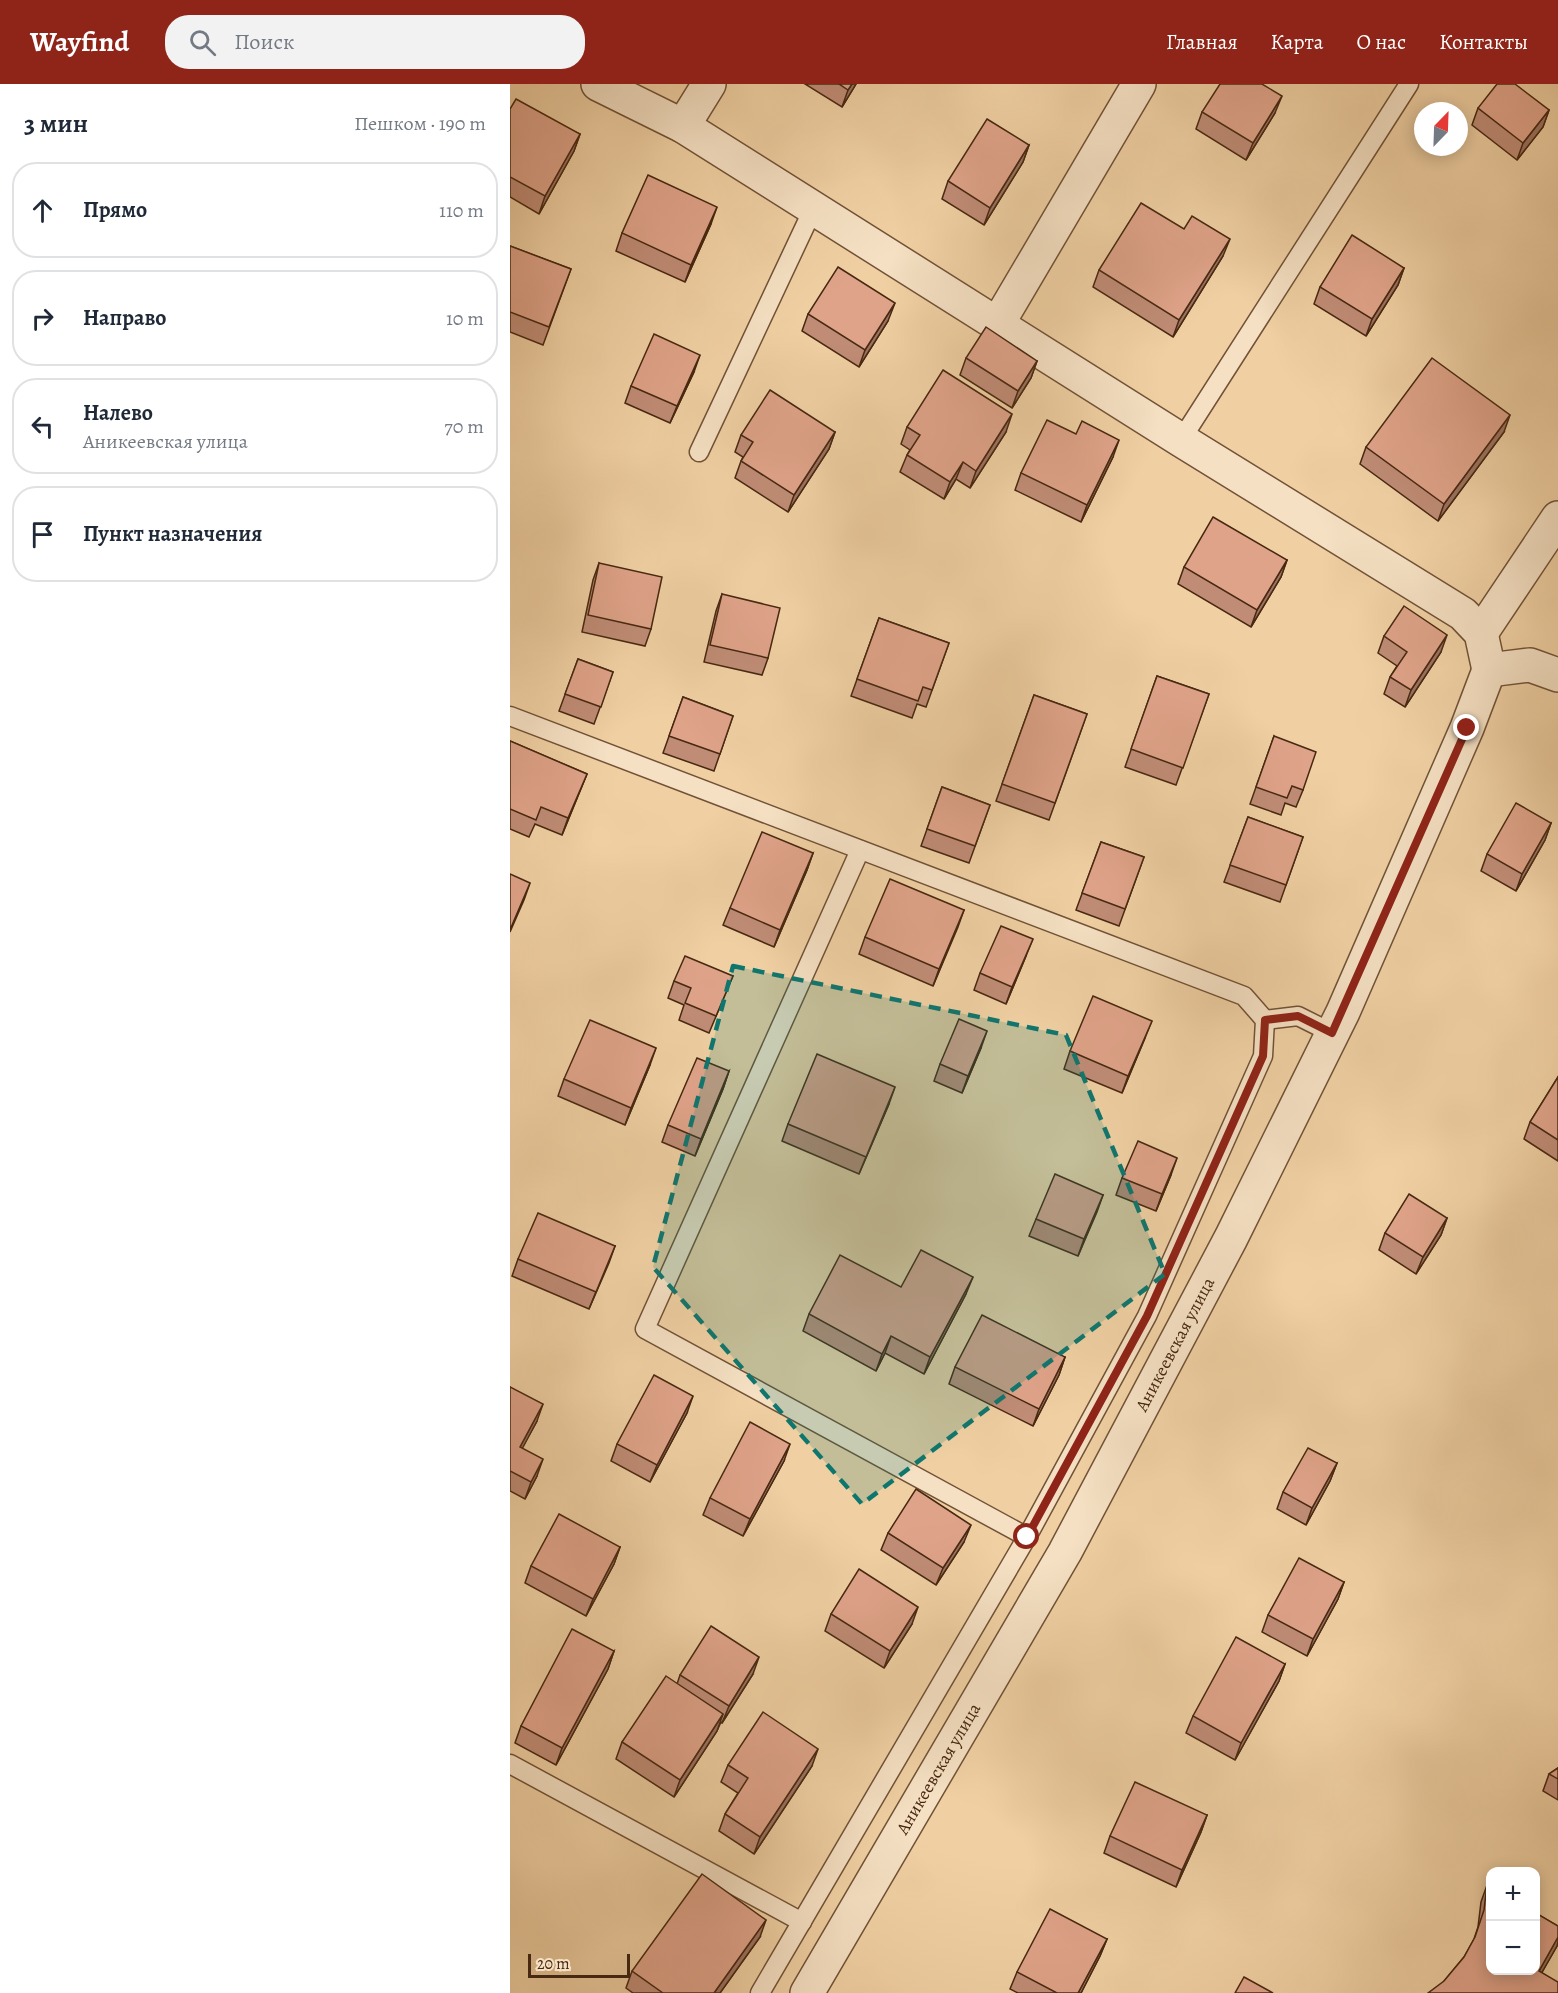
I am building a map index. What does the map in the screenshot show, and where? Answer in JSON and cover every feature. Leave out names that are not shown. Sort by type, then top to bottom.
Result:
[{"type":"street","points":[[598,84],[683,126],[997,325],[1462,614],[1481,633],[1489,670],[1530,665],[1558,675]]},
{"type":"street","points":[[683,126],[709,84]]},
{"type":"street","points":[[997,325],[1139,84]]},
{"type":"street","points":[[1481,633],[1558,518]]},
{"type":"street","name":"Аникеевская улица","points":[[807,1993],[1065,1552],[1231,1238],[1332,1033],[1467,728],[1489,670]]},
{"type":"lane","points":[[1181,440],[1409,84]]},
{"type":"lane","points":[[699,452],[814,207]]},
{"type":"lane","points":[[510,716],[1244,996],[1265,1020],[1263,1056],[1147,1316],[1027,1537],[760,1993]]},
{"type":"lane","points":[[860,850],[645,1329],[1027,1537]]},
{"type":"lane","points":[[1265,1020],[1298,1016],[1332,1033]]},
{"type":"lane","points":[[510,1764],[802,1922]]},
{"type":"highlighted area","points":[[733,966],[1066,1035],[1165,1274],[862,1504],[653,1267]]},
{"type":"building","points":[[839,84],[852,84],[848,90]]},
{"type":"building","points":[[1220,84],[1262,84],[1282,96],[1253,143],[1202,112]]},
{"type":"building","points":[[1497,84],[1515,84],[1549,110],[1523,143],[1478,108]]},
{"type":"building","points":[[516,99],[580,134],[545,196],[510,177],[510,109]]},
{"type":"building","points":[[987,119],[1029,145],[990,208],[948,181]]},
{"type":"building","points":[[648,175],[717,207],[691,265],[622,233]]},
{"type":"building","points":[[1141,203],[1184,229],[1192,216],[1230,239],[1179,320],[1099,270]]},
{"type":"building","points":[[1352,235],[1404,268],[1372,319],[1320,287]]},
{"type":"building","points":[[510,246],[571,269],[549,327],[510,312]]},
{"type":"building","points":[[838,267],[895,303],[865,350],[808,314]]},
{"type":"building","points":[[986,327],[1037,361],[1018,391],[966,358]]},
{"type":"building","points":[[654,334],[700,355],[677,406],[631,386]]},
{"type":"building","points":[[1432,358],[1510,415],[1444,504],[1366,447]]},
{"type":"building","points":[[943,370],[1012,414],[976,471],[963,462],[950,482],[907,455],[920,435],[907,427]]},
{"type":"building","points":[[770,390],[835,432],[794,495],[741,461],[753,442],[741,435]]},
{"type":"building","points":[[1047,420],[1076,434],[1082,421],[1119,440],[1087,505],[1021,473]]},
{"type":"building","points":[[1213,517],[1287,560],[1257,610],[1184,567]]},
{"type":"building","points":[[599,563],[662,577],[651,629],[588,615]]},
{"type":"building","points":[[722,594],[780,608],[768,658],[710,645]]},
{"type":"building","points":[[1404,606],[1447,635],[1411,690],[1390,677],[1407,652],[1384,636]]},
{"type":"building","points":[[879,618],[949,643],[932,690],[923,687],[918,701],[857,679]]},
{"type":"building","points":[[578,659],[613,672],[601,707],[565,694]]},
{"type":"building","points":[[1157,676],[1209,694],[1183,768],[1131,749]]},
{"type":"building","points":[[1034,695],[1087,714],[1055,803],[1002,784]]},
{"type":"building","points":[[683,697],[733,716],[720,754],[669,736]]},
{"type":"building","points":[[1274,736],[1316,752],[1303,790],[1292,786],[1287,798],[1256,787]]},
{"type":"building","points":[[510,741],[587,774],[568,818],[541,807],[536,820],[510,809]]},
{"type":"building","points":[[942,787],[990,805],[975,846],[927,829]]},
{"type":"building","points":[[1516,803],[1551,823],[1522,874],[1487,854]]},
{"type":"building","points":[[1248,817],[1303,837],[1286,885],[1230,865]]},
{"type":"building","points":[[762,832],[813,853],[780,930],[730,908]]},
{"type":"building","points":[[1101,842],[1144,857],[1125,909],[1082,893]]},
{"type":"building","points":[[510,874],[530,883],[510,930]]},
{"type":"building","points":[[890,879],[964,910],[939,969],[865,937]]},
{"type":"building","points":[[1001,926],[1033,939],[1012,987],[980,973]]},
{"type":"building","points":[[685,956],[733,976],[716,1016],[685,1003],[691,988],[674,981]]},
{"type":"building","points":[[1093,996],[1152,1021],[1128,1076],[1070,1051]]},
{"type":"building","points":[[959,1019],[987,1031],[968,1076],[940,1064]]},
{"type":"building","points":[[590,1020],[656,1048],[631,1108],[564,1079]]},
{"type":"building","points":[[817,1054],[895,1087],[866,1157],[788,1124]]},
{"type":"building","points":[[697,1058],[729,1071],[701,1139],[668,1125]]},
{"type":"building","points":[[1558,1077],[1558,1140],[1530,1122]]},
{"type":"building","points":[[1138,1141],[1177,1158],[1162,1194],[1122,1178]]},
{"type":"building","points":[[1055,1174],[1103,1195],[1084,1239],[1036,1219]]},
{"type":"building","points":[[1409,1194],[1447,1218],[1423,1257],[1385,1233]]},
{"type":"building","points":[[538,1213],[615,1246],[596,1292],[518,1259]]},
{"type":"building","points":[[921,1250],[973,1277],[930,1357],[891,1336],[882,1354],[809,1314],[840,1255],[901,1287]]},
{"type":"building","points":[[982,1315],[1065,1357],[1039,1409],[955,1367]]},
{"type":"building","points":[[654,1375],[693,1396],[657,1465],[617,1444]]},
{"type":"building","points":[[510,1387],[543,1404],[520,1447],[543,1459],[531,1482],[510,1471]]},
{"type":"building","points":[[750,1422],[790,1444],[750,1519],[710,1498]]},
{"type":"building","points":[[1308,1448],[1337,1463],[1312,1508],[1283,1492]]},
{"type":"building","points":[[916,1489],[971,1525],[943,1568],[888,1533]]},
{"type":"building","points":[[559,1514],[620,1547],[593,1599],[531,1566]]},
{"type":"building","points":[[1299,1558],[1344,1582],[1313,1639],[1268,1615]]},
{"type":"building","points":[[859,1569],[918,1607],[890,1651],[831,1614]]},
{"type":"building","points":[[711,1626],[759,1657],[729,1706],[680,1675]]},
{"type":"building","points":[[572,1629],[614,1651],[562,1748],[521,1726]]},
{"type":"building","points":[[1236,1637],[1285,1664],[1241,1743],[1193,1716]]},
{"type":"building","points":[[666,1676],[723,1714],[680,1780],[622,1742]]},
{"type":"building","points":[[763,1712],[818,1749],[760,1837],[725,1814],[748,1778],[728,1765]]},
{"type":"building","points":[[1558,1768],[1558,1779],[1549,1774]]},
{"type":"building","points":[[1135,1782],[1207,1815],[1182,1870],[1110,1836]]},
{"type":"building","points":[[702,1874],[766,1920],[714,1993],[663,1993],[632,1971]]},
{"type":"building","points":[[1486,1893],[1486,1975],[1540,1975],[1540,1972],[1558,1982],[1558,1993],[1428,1993],[1444,1981],[1464,1957],[1475,1937],[1484,1910]]},
{"type":"building","points":[[1050,1909],[1107,1939],[1078,1993],[1057,1993],[1017,1972]]},
{"type":"building","points":[[1540,1915],[1558,1926],[1558,1937],[1540,1969]]},
{"type":"building","points":[[1244,1977],[1273,1993],[1235,1993]]},
{"type":"route","points":[[1027,1537],[1147,1316],[1263,1056],[1265,1020],[1298,1016],[1332,1033],[1467,728]]}]
